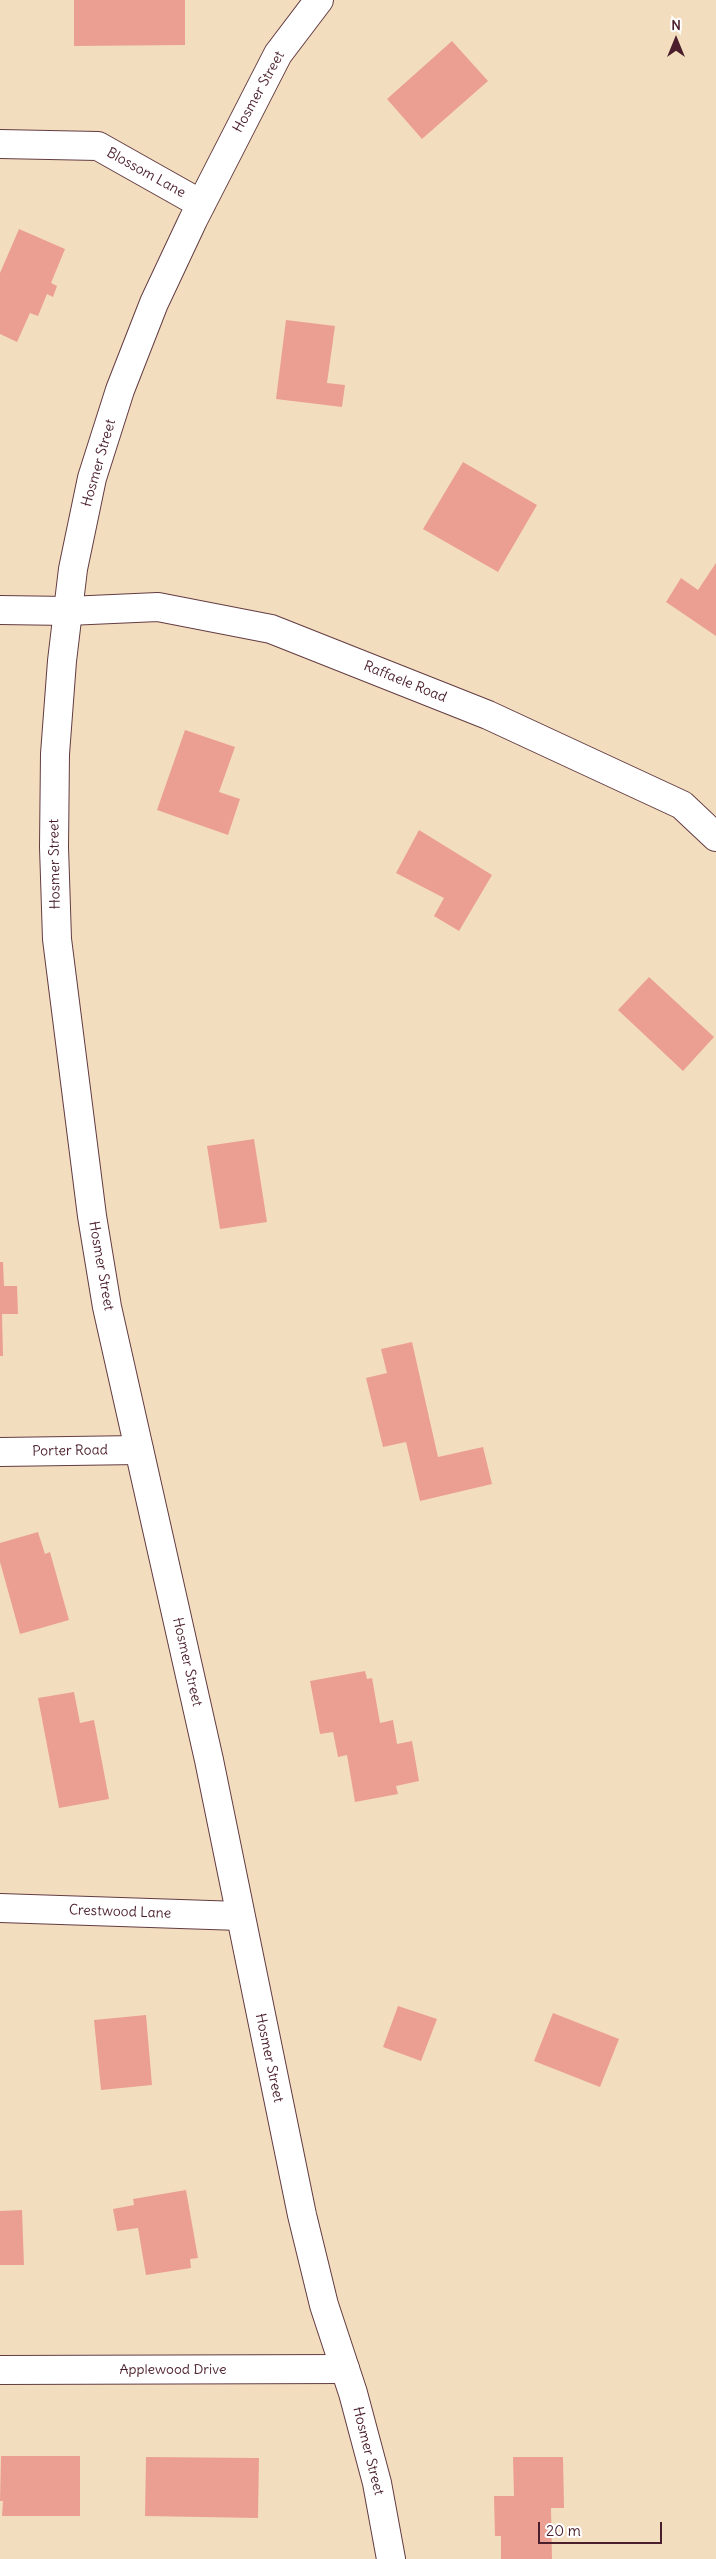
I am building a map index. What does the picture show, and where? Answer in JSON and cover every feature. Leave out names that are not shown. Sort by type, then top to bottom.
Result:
[{"type":"street","name":"Hosmer Street","points":[[319,0],[278,54],[201,204],[154,303],[120,390],[92,478],[73,569],[68,611],[55,754],[54,846],[57,939],[92,1216],[107,1307],[209,1760],[302,2215],[324,2305],[345,2369],[377,2483],[390,2559]]},
{"type":"street","name":"Blossom Lane","points":[[0,144],[98,146],[201,204]]},
{"type":"street","name":"Raffaele Road","points":[[0,610],[68,611],[158,607],[271,629],[488,715],[682,805],[712,827]]},
{"type":"street","name":"Porter Road","points":[[0,1452],[139,1450]]},
{"type":"street","name":"Crestwood Lane","points":[[0,1908],[240,1916]]},
{"type":"street","name":"Applewood Drive","points":[[0,2370],[345,2369]]},
{"type":"building","points":[[74,0],[185,0],[185,45],[74,46]]},
{"type":"building","points":[[452,41],[488,81],[422,139],[387,99]]},
{"type":"building","points":[[19,229],[65,249],[51,283],[57,286],[53,297],[47,294],[38,316],[30,313],[17,342],[0,334],[0,273]]},
{"type":"building","points":[[286,320],[335,326],[327,383],[345,385],[342,407],[276,399]]},
{"type":"building","points":[[463,462],[537,505],[498,572],[423,529]]},
{"type":"building","points":[[716,563],[716,636],[666,602],[681,578],[698,590]]},
{"type":"building","points":[[185,730],[235,747],[219,792],[240,799],[228,835],[157,810]]},
{"type":"building","points":[[419,830],[492,875],[459,931],[434,916],[444,898],[396,873]]},
{"type":"building","points":[[649,977],[714,1037],[683,1071],[618,1010]]},
{"type":"building","points":[[254,1139],[267,1222],[220,1229],[207,1146]]},
{"type":"building","points":[[0,1262],[3,1262],[4,1286],[17,1286],[18,1314],[2,1314],[3,1356],[0,1356]]},
{"type":"building","points":[[412,1342],[438,1457],[483,1447],[492,1484],[420,1501],[406,1442],[383,1447],[366,1378],[387,1373],[381,1349]]},
{"type":"building","points":[[38,1532],[45,1554],[50,1552],[69,1620],[20,1634],[0,1562],[0,1543]]},
{"type":"building","points":[[365,1671],[367,1679],[372,1678],[380,1723],[393,1720],[397,1744],[412,1741],[419,1781],[396,1786],[398,1794],[355,1802],[347,1755],[338,1757],[333,1732],[320,1734],[310,1681]]},
{"type":"building","points":[[74,1692],[80,1723],[94,1720],[109,1799],[59,1808],[38,1698]]},
{"type":"building","points":[[398,2006],[437,2019],[421,2061],[383,2047]]},
{"type":"building","points":[[553,2013],[619,2039],[600,2087],[534,2061]]},
{"type":"building","points":[[146,2015],[152,2085],[101,2090],[94,2020]]},
{"type":"building","points":[[186,2190],[198,2258],[190,2259],[191,2268],[146,2275],[138,2228],[117,2231],[113,2209],[134,2205],[133,2199]]},
{"type":"building","points":[[22,2210],[24,2265],[0,2265],[0,2211]]},
{"type":"building","points":[[1,2456],[80,2456],[80,2516],[2,2516],[3,2501],[0,2501]]},
{"type":"building","points":[[146,2457],[259,2458],[258,2518],[145,2516]]},
{"type":"building","points":[[513,2457],[563,2457],[564,2508],[551,2508],[552,2559],[501,2559],[501,2536],[495,2536],[494,2496],[514,2496]]}]
